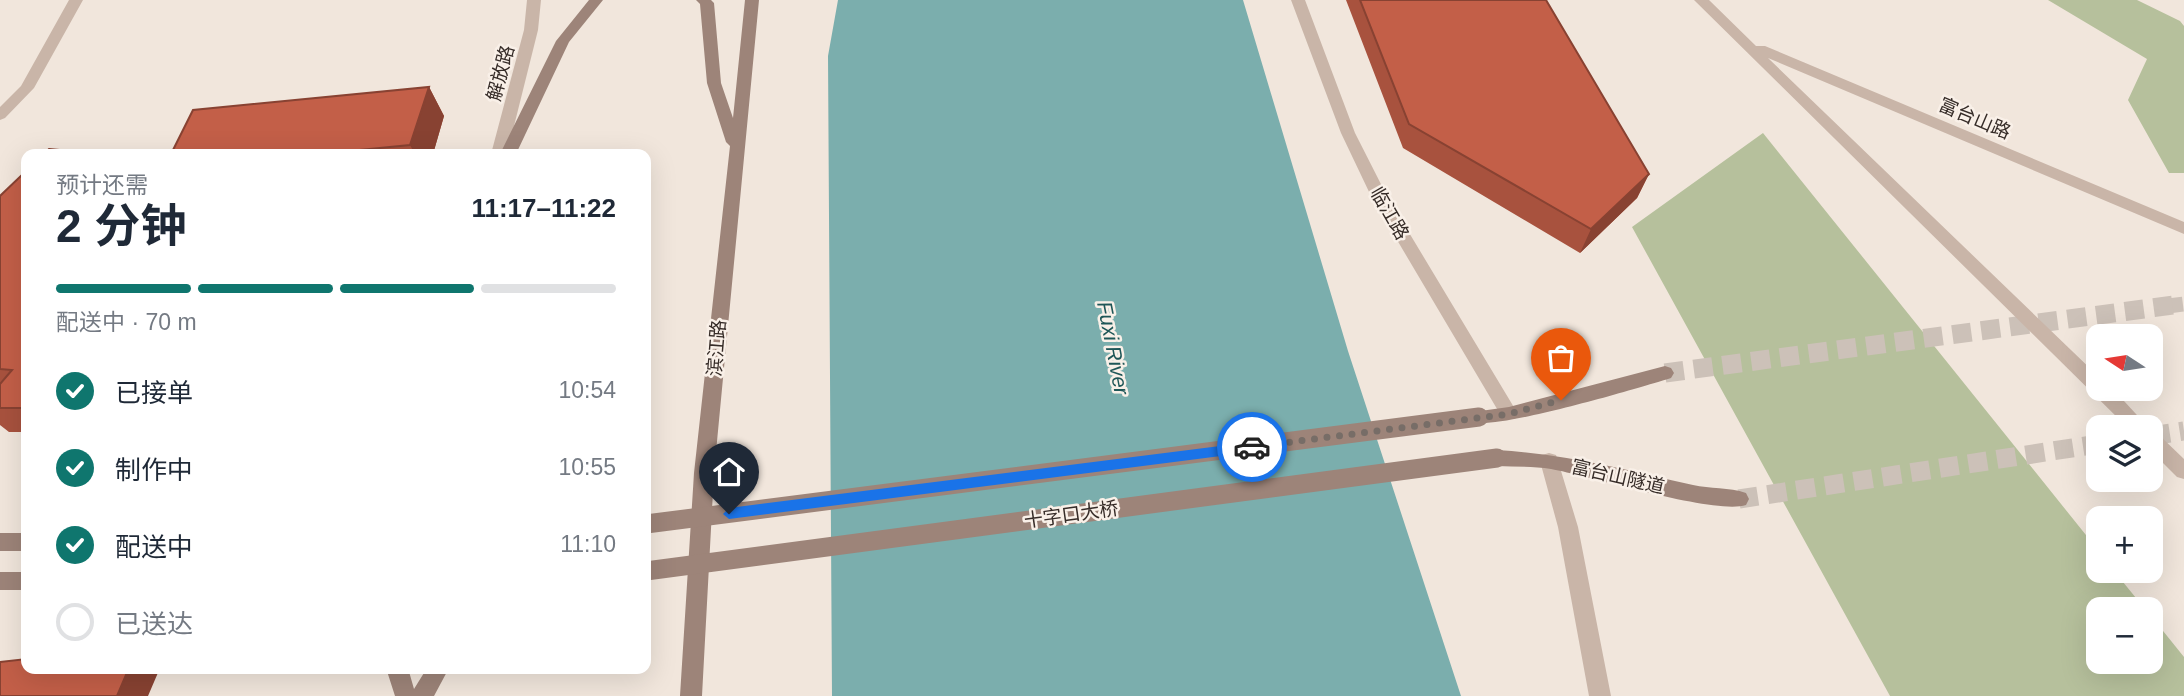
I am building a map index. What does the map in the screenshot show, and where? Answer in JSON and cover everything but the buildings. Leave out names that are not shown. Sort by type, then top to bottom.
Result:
[{"type":"main road","points":[[510,149],[563,41],[596,0]]},
{"type":"main road","points":[[703,0],[707,2],[714,83],[735,148]]},
{"type":"main road","name":"滨江路","points":[[691,696],[704,473],[752,0]]},
{"type":"main road","points":[[651,523],[1509,414],[1665,373]]},
{"type":"main road","name":"富台山隧道","points":[[1497,458],[1549,461],[1706,496],[1740,499]]},
{"type":"main road","name":"十字口大桥","points":[[651,570],[1497,458]]},
{"type":"main road","points":[[0,542],[21,542]]},
{"type":"main road","points":[[0,581],[21,581]]},
{"type":"main road","points":[[399,674],[406,696]]},
{"type":"main road","points":[[422,696],[435,674]]},
{"type":"street","points":[[0,115],[27,88],[76,0]]},
{"type":"street","name":"解放路","points":[[500,149],[531,30],[534,0]]},
{"type":"street","name":"临江路","points":[[1298,0],[1348,133],[1380,196],[1509,414]]},
{"type":"street","points":[[1701,0],[2086,375]]},
{"type":"street","name":"富台山路","points":[[1750,45],[2184,228]]},
{"type":"street","points":[[2112,401],[2127,415]]},
{"type":"street","points":[[2163,451],[2184,471]]},
{"type":"street","points":[[1549,461],[1568,527],[1600,696]]},
{"type":"green space","points":[[2048,0],[2137,0],[2180,21],[2184,26],[2184,173],[2169,173],[2128,100],[2147,59]]},
{"type":"green space","points":[[1763,133],[2086,535],[2086,583],[2124,583],[2135,597],[2086,597],[2086,674],[2163,674],[2163,631],[2184,657],[2184,696],[1890,696],[1632,227]]},
{"type":"water","name":"Fuxi River","points":[[838,0],[1243,0],[1348,351],[1461,696],[832,696],[828,56]]},
{"type":"tunnel","points":[[1665,373],[2181,304]]},
{"type":"tunnel","points":[[2168,306],[2184,304]]},
{"type":"tunnel","points":[[2163,434],[2184,431]]},
{"type":"tunnel","points":[[1739,499],[2086,446]]},
{"type":"way so far","points":[[1252,447],[1509,414],[1561,400]]},
{"type":"route","points":[[729,514],[1252,447]]}]
